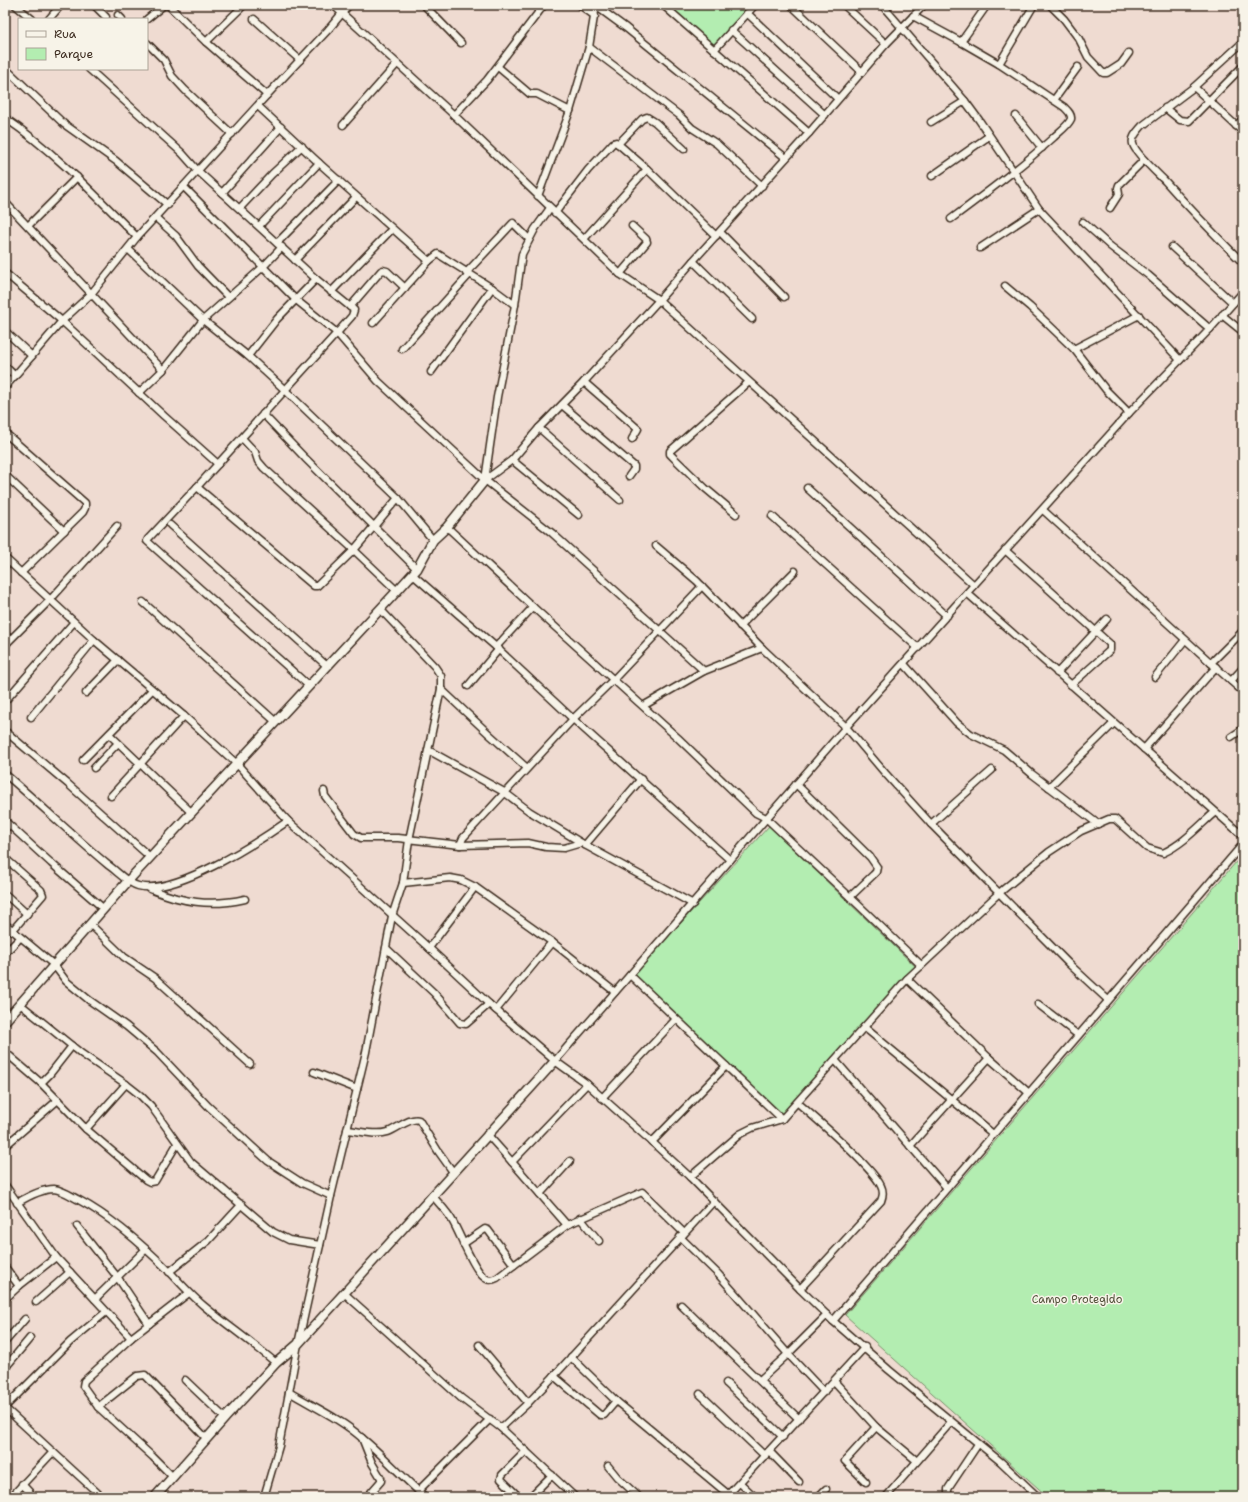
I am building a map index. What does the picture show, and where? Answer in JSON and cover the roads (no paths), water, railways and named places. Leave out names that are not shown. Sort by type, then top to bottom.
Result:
[{"type":"street","points":[[16,5],[31,18]]},
{"type":"street","points":[[50,18],[61,5]]},
{"type":"street","points":[[94,5],[106,17]]},
{"type":"street","points":[[148,18],[164,5]]},
{"type":"street","points":[[168,5],[206,42],[267,95]]},
{"type":"street","points":[[206,42],[244,5]]},
{"type":"street","points":[[333,5],[454,115],[620,274],[659,300],[974,585]]},
{"type":"street","points":[[5,387],[62,321],[91,294],[137,237],[328,30],[349,5]]},
{"type":"street","points":[[424,5],[461,43]]},
{"type":"street","points":[[454,115],[498,67],[544,5]]},
{"type":"street","points":[[580,5],[595,16]]},
{"type":"street","points":[[538,196],[570,111],[588,47],[596,5]]},
{"type":"street","points":[[596,5],[786,158]]},
{"type":"street","points":[[663,5],[809,134]]},
{"type":"street","points":[[714,50],[755,5]]},
{"type":"street","points":[[791,5],[862,72]]},
{"type":"street","points":[[844,5],[886,44]]},
{"type":"street","points":[[882,5],[965,101],[1039,209],[1180,360]]},
{"type":"street","points":[[5,1021],[128,881],[327,666],[381,610],[414,571],[433,540],[447,527],[485,480],[512,460],[539,428],[584,382],[809,134],[886,44],[924,5]]},
{"type":"street","points":[[999,64],[1034,5]]},
{"type":"street","points":[[1050,5],[1064,19],[1079,39],[1088,57],[1103,73],[1107,74],[1121,64],[1130,53]]},
{"type":"street","points":[[961,42],[985,8]]},
{"type":"street","points":[[747,13],[838,100]]},
{"type":"street","points":[[913,16],[999,64],[1064,107],[1069,112],[1071,118],[1068,124],[1014,172],[951,220]]},
{"type":"street","points":[[254,19],[300,60]]},
{"type":"street","points":[[731,30],[825,115]]},
{"type":"street","points":[[1243,42],[1194,87],[1142,126],[1133,140],[1133,146],[1144,160],[1195,215],[1243,263]]},
{"type":"street","points":[[148,45],[164,60],[172,76],[185,90],[232,134]]},
{"type":"street","points":[[588,47],[642,87],[692,128],[717,144],[762,186]]},
{"type":"street","points":[[344,125],[397,64]]},
{"type":"street","points":[[1165,108],[1180,120],[1188,121],[1243,66]]},
{"type":"street","points":[[498,67],[530,94],[537,94],[570,111]]},
{"type":"street","points":[[1054,100],[1078,67]]},
{"type":"street","points":[[5,68],[64,124],[116,161],[168,205]]},
{"type":"street","points":[[90,70],[182,153],[198,171],[295,260],[354,310],[337,333],[147,541],[309,686]]},
{"type":"street","points":[[1194,87],[1243,132]]},
{"type":"street","points":[[931,122],[965,101]]},
{"type":"street","points":[[258,106],[356,197],[429,261]]},
{"type":"street","points":[[1016,116],[1042,148]]},
{"type":"street","points":[[485,480],[496,405],[515,305],[522,254],[529,239],[598,158],[614,143],[618,144],[642,119],[647,117],[655,122],[684,149]]},
{"type":"street","points":[[5,118],[25,131],[77,177],[137,237]]},
{"type":"street","points":[[1236,126],[1243,119]]},
{"type":"street","points":[[222,193],[281,127]]},
{"type":"street","points":[[932,176],[988,136]]},
{"type":"street","points":[[618,144],[718,234],[784,297]]},
{"type":"street","points":[[240,208],[272,174],[302,146]]},
{"type":"street","points":[[1110,208],[1119,194],[1119,185],[1144,160]]},
{"type":"street","points":[[259,226],[319,163]]},
{"type":"street","points":[[584,239],[647,169]]},
{"type":"street","points":[[28,226],[77,177]]},
{"type":"street","points":[[139,393],[163,370],[203,320],[263,267],[280,245],[338,180]]},
{"type":"street","points":[[184,187],[295,300],[337,333],[378,381],[485,480],[552,533],[659,632],[704,671]]},
{"type":"street","points":[[295,260],[356,197]]},
{"type":"street","points":[[5,202],[163,370]]},
{"type":"street","points":[[980,248],[1039,209]]},
{"type":"street","points":[[156,218],[176,236],[198,266],[228,297]]},
{"type":"street","points":[[1083,222],[1148,275],[1210,329]]},
{"type":"street","points":[[402,349],[513,223],[529,239]]},
{"type":"street","points":[[620,274],[647,242],[647,240],[632,226]]},
{"type":"street","points":[[331,292],[392,229]]},
{"type":"street","points":[[1172,247],[1233,303]]},
{"type":"street","points":[[128,249],[203,320],[248,356],[285,390],[398,498],[433,540]]},
{"type":"street","points":[[373,323],[429,261],[438,254],[467,274],[492,288],[515,305]]},
{"type":"street","points":[[693,261],[752,319]]},
{"type":"street","points":[[350,307],[383,270],[405,288]]},
{"type":"street","points":[[5,273],[62,321],[218,464]]},
{"type":"street","points":[[248,356],[295,300],[316,279]]},
{"type":"street","points":[[1005,286],[1030,307],[1074,349],[1106,390],[1129,413]]},
{"type":"street","points":[[430,372],[492,288]]},
{"type":"street","points":[[155,1497],[206,1438],[276,1363],[298,1344],[487,1134],[555,1061],[846,727],[1129,413],[1210,329],[1243,292]]},
{"type":"street","points":[[1074,349],[1139,315]]},
{"type":"street","points":[[1222,315],[1243,332]]},
{"type":"street","points":[[5,331],[32,356]]},
{"type":"street","points":[[5,366],[15,376]]},
{"type":"street","points":[[584,382],[638,429],[632,440]]},
{"type":"street","points":[[736,514],[690,474],[670,454],[670,451],[749,382]]},
{"type":"street","points":[[562,405],[634,466],[634,469],[629,476]]},
{"type":"street","points":[[263,414],[375,527],[414,571],[573,719],[730,860]]},
{"type":"street","points":[[539,428],[620,500]]},
{"type":"street","points":[[5,433],[85,503],[83,512],[22,573]]},
{"type":"street","points":[[242,438],[255,452],[258,461],[264,468],[397,591]]},
{"type":"street","points":[[512,460],[579,515]]},
{"type":"street","points":[[5,475],[64,531]]},
{"type":"street","points":[[197,487],[314,586],[317,586],[354,550],[398,498]]},
{"type":"street","points":[[807,488],[947,616]]},
{"type":"street","points":[[1043,510],[1243,692]]},
{"type":"street","points":[[772,516],[918,648]]},
{"type":"street","points":[[170,525],[327,666]]},
{"type":"street","points":[[5,645],[51,599],[117,526]]},
{"type":"street","points":[[447,527],[643,706],[756,813],[766,818],[921,965]]},
{"type":"street","points":[[656,546],[702,586],[762,648],[846,727],[931,824],[1068,963],[1108,1000]]},
{"type":"street","points":[[1005,550],[1110,644],[1110,650],[1071,685]]},
{"type":"street","points":[[5,558],[94,640],[184,716],[237,764],[288,821],[489,1004],[555,1061],[588,1084],[690,1177],[833,1321],[865,1347],[889,1370],[1001,1462],[1037,1497]]},
{"type":"street","points":[[740,626],[795,571]]},
{"type":"street","points":[[460,845],[462,838],[504,792],[573,719],[614,680],[702,586]]},
{"type":"street","points":[[967,594],[1243,836]]},
{"type":"street","points":[[143,602],[276,722]]},
{"type":"street","points":[[468,686],[497,648],[533,607]]},
{"type":"street","points":[[264,1497],[280,1446],[298,1344],[331,1196],[366,1052],[392,916],[403,883],[409,840],[441,689],[441,676],[435,667],[381,610]]},
{"type":"street","points":[[1057,673],[1095,630],[1107,619]]},
{"type":"street","points":[[5,701],[74,622]]},
{"type":"street","points":[[1144,749],[1243,631]]},
{"type":"street","points":[[31,716],[94,640]]},
{"type":"street","points":[[1155,677],[1185,640]]},
{"type":"street","points":[[643,706],[704,671],[762,648]]},
{"type":"street","points":[[86,693],[118,660]]},
{"type":"street","points":[[904,664],[957,723],[971,734],[1004,750],[1049,787],[1098,824]]},
{"type":"street","points":[[1231,681],[1243,668]]},
{"type":"street","points":[[441,689],[527,768]]},
{"type":"street","points":[[83,760],[152,690]]},
{"type":"street","points":[[111,796],[184,716]]},
{"type":"street","points":[[1049,787],[1114,723]]},
{"type":"street","points":[[1231,737],[1243,729]]},
{"type":"street","points":[[5,731],[68,784],[150,857]]},
{"type":"street","points":[[109,734],[192,813]]},
{"type":"street","points":[[94,768],[118,743]]},
{"type":"street","points":[[428,750],[504,792],[529,811],[583,844],[693,904]]},
{"type":"street","points":[[931,824],[992,770]]},
{"type":"street","points":[[5,774],[82,843],[136,886],[149,888],[171,897],[198,902],[222,904],[244,899]]},
{"type":"street","points":[[324,791],[329,801],[354,834],[359,838],[398,838],[460,845],[528,843],[546,847],[564,848],[583,844],[641,779]]},
{"type":"street","points":[[796,784],[870,857],[877,867],[876,872],[850,897]]},
{"type":"street","points":[[690,1177],[740,1134],[752,1128],[782,1119],[798,1103],[907,978],[999,893],[1049,852],[1081,831],[1110,819],[1115,819],[1147,848],[1163,853],[1170,850],[1188,836],[1215,812]]},
{"type":"street","points":[[5,821],[51,864],[104,909]]},
{"type":"street","points":[[149,888],[179,881],[233,856],[257,843],[288,821]]},
{"type":"street","points":[[833,1321],[1243,844]]},
{"type":"street","points":[[5,858],[43,893],[43,895],[12,930]]},
{"type":"street","points":[[403,883],[450,878],[461,880],[475,888],[552,942],[615,992]]},
{"type":"street","points":[[429,948],[475,888]]},
{"type":"street","points":[[5,894],[27,914]]},
{"type":"street","points":[[5,924],[54,965],[66,981],[89,1000],[126,1026],[157,1052],[208,1106],[268,1161],[302,1183],[331,1196]]},
{"type":"street","points":[[90,924],[124,957],[155,978],[250,1064]]},
{"type":"street","points":[[5,952],[20,938]]},
{"type":"street","points":[[496,1010],[552,942]]},
{"type":"street","points":[[386,948],[434,992],[460,1023],[466,1024],[489,1004]]},
{"type":"street","points":[[630,975],[782,1119]]},
{"type":"street","points":[[907,978],[989,1058],[1029,1093]]},
{"type":"street","points":[[20,1004],[98,1066],[126,1084],[152,1106],[177,1144],[191,1162],[242,1204],[268,1228],[289,1240],[320,1245]]},
{"type":"street","points":[[1038,1004],[1078,1035]]},
{"type":"street","points":[[602,1098],[676,1019]]},
{"type":"street","points":[[864,1027],[994,1134]]},
{"type":"street","points":[[41,1083],[72,1046]]},
{"type":"street","points":[[5,1052],[41,1083],[86,1129],[146,1180],[150,1182],[155,1181],[177,1144]]},
{"type":"street","points":[[910,1146],[989,1058]]},
{"type":"street","points":[[836,1060],[946,1188]]},
{"type":"street","points":[[652,1142],[726,1066]]},
{"type":"street","points":[[314,1072],[357,1090]]},
{"type":"street","points":[[86,1129],[126,1084]]},
{"type":"street","points":[[512,1162],[588,1084]]},
{"type":"street","points":[[5,1146],[58,1100]]},
{"type":"street","points":[[798,1103],[833,1133],[854,1154],[876,1178],[882,1187],[884,1194],[880,1201],[800,1289]]},
{"type":"street","points":[[347,1130],[387,1133],[413,1120],[419,1120],[453,1172]]},
{"type":"street","points":[[487,1134],[567,1225]]},
{"type":"street","points":[[540,1194],[570,1161]]},
{"type":"street","points":[[6,1187],[56,1257],[131,1338]]},
{"type":"street","points":[[17,1203],[46,1190],[54,1189],[65,1192],[91,1206],[145,1250],[206,1308],[261,1349],[276,1363]]},
{"type":"street","points":[[432,1195],[453,1221],[463,1244],[481,1274],[488,1280],[497,1278],[567,1225],[642,1192],[824,1392]]},
{"type":"street","points":[[501,1428],[554,1376],[714,1201]]},
{"type":"street","points":[[169,1272],[208,1241],[242,1204]]},
{"type":"street","points":[[580,1218],[599,1241]]},
{"type":"street","points":[[77,1226],[118,1278],[149,1324]]},
{"type":"street","points":[[463,1244],[485,1229],[488,1230],[514,1265]]},
{"type":"street","points":[[95,1299],[145,1250]]},
{"type":"street","points":[[5,1299],[56,1257]]},
{"type":"street","points":[[5,1267],[19,1286]]},
{"type":"street","points":[[36,1302],[70,1272]]},
{"type":"street","points":[[172,1476],[98,1407],[83,1386],[84,1381],[131,1338],[189,1293]]},
{"type":"street","points":[[344,1293],[461,1398],[501,1428],[575,1497]]},
{"type":"street","points":[[681,1305],[799,1419]]},
{"type":"street","points":[[102,1497],[5,1407],[70,1342],[106,1312]]},
{"type":"street","points":[[760,1380],[827,1315]]},
{"type":"street","points":[[5,1342],[25,1319]]},
{"type":"street","points":[[5,1368],[30,1338]]},
{"type":"street","points":[[479,1345],[528,1403]]},
{"type":"street","points":[[571,1357],[616,1401],[727,1496],[865,1347]]},
{"type":"street","points":[[98,1407],[137,1376],[145,1375],[206,1438]]},
{"type":"street","points":[[554,1376],[600,1415],[604,1415],[608,1412],[616,1401]]},
{"type":"street","points":[[185,1380],[225,1418]]},
{"type":"street","points":[[834,1381],[876,1427],[917,1461]]},
{"type":"street","points":[[726,1383],[783,1437]]},
{"type":"street","points":[[290,1392],[326,1412],[362,1437],[425,1497]]},
{"type":"street","points":[[700,1394],[799,1482]]},
{"type":"street","points":[[418,1491],[490,1419]]},
{"type":"street","points":[[886,1497],[951,1422]]},
{"type":"street","points":[[866,1482],[845,1461],[876,1427]]},
{"type":"street","points":[[362,1437],[372,1463],[381,1478],[381,1481],[368,1497]]},
{"type":"street","points":[[948,1497],[948,1489],[978,1444]]},
{"type":"street","points":[[519,1497],[501,1479],[502,1475],[526,1451]]},
{"type":"street","points":[[11,1497],[53,1452]]},
{"type":"street","points":[[608,1466],[617,1477],[639,1497]]},
{"type":"street","points":[[530,1497],[552,1475]]},
{"type":"street","points":[[740,1483],[755,1497]]},
{"type":"street","points":[[22,1484],[34,1497]]},
{"type":"street","points":[[818,1497],[826,1489]]},
{"type":"park label","name":"Campo Protegido","points":[[1077,1299]]}]
